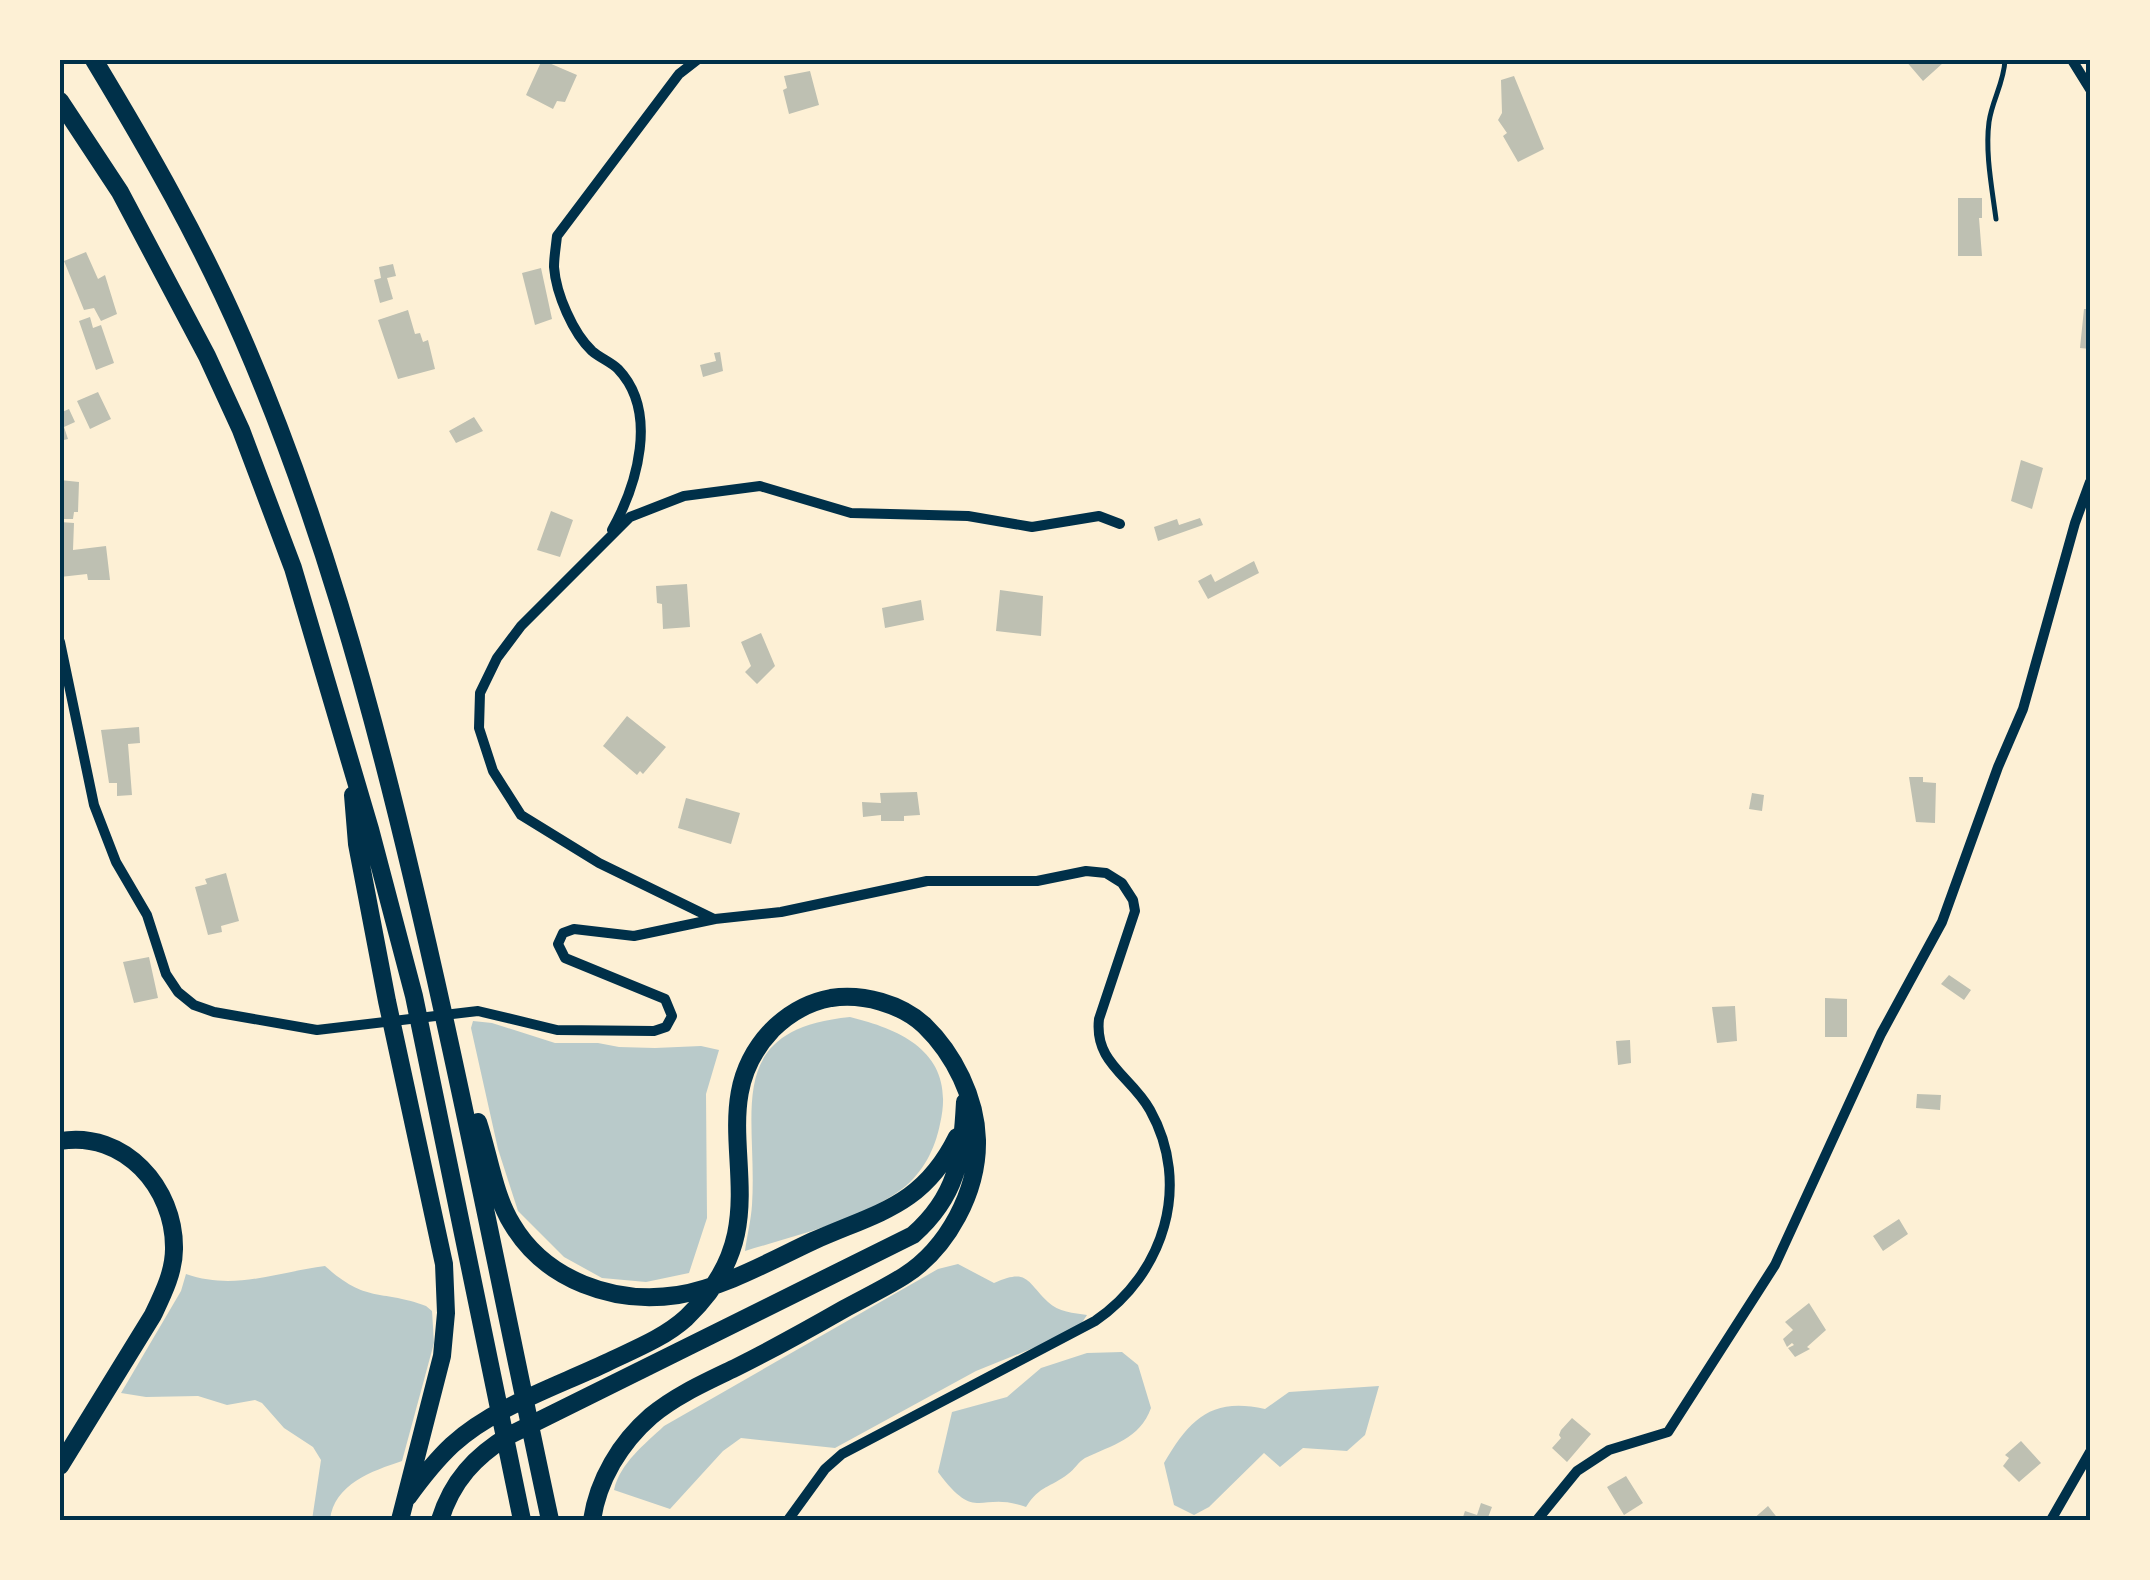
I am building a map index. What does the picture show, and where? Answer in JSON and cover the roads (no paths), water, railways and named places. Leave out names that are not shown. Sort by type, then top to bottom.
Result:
[{"type":"highway","points":[[94,60],[185,215],[243,339],[331,578],[382,754],[458,1071],[550,1520]]},
{"type":"highway","points":[[60,101],[120,192],[174,290],[241,430],[293,568],[414,996],[522,1520]]},
{"type":"highway","points":[[350,759],[358,844],[387,1002],[444,1264],[446,1313],[442,1356],[400,1520]]},
{"type":"highway","points":[[408,1498],[432,1465],[480,1424],[647,1344],[684,1320],[706,1296],[722,1274],[736,1234],[737,1102],[757,1050],[784,1019],[799,1009],[834,998],[888,1004],[920,1022],[936,1037],[966,1087],[975,1118],[977,1159],[965,1200],[936,1248],[905,1276],[773,1350],[688,1391],[652,1415],[626,1442],[606,1474],[592,1520]]},
{"type":"highway","points":[[458,1071],[510,1221],[540,1258],[562,1276],[622,1295],[676,1295],[731,1278],[896,1206],[924,1186],[946,1160],[964,1123]]},
{"type":"highway","points":[[440,1520],[447,1498],[472,1462],[510,1435],[913,1235],[929,1221],[950,1190],[959,1167],[966,1087]]},
{"type":"highway","points":[[60,1141],[104,1144],[144,1169],[168,1208],[174,1253],[166,1289],[153,1315],[60,1466]]},
{"type":"street","points":[[604,544],[621,513],[643,425],[637,399],[618,369],[591,350],[568,316],[554,269],[557,236],[679,74],[696,60]]},
{"type":"street","points":[[2072,60],[2090,90]]},
{"type":"street","points":[[1536,1520],[1578,1472],[1610,1450],[1668,1432],[1774,1264],[1881,1034],[1942,922],[2023,709],[2090,482]]},
{"type":"street","points":[[715,919],[600,863],[521,815],[493,771],[479,728],[480,694],[497,658],[521,626],[630,517],[684,496],[760,486],[851,513],[968,516],[1032,527],[1099,516],[1120,524]]},
{"type":"street","points":[[60,642],[94,805],[116,862],[147,915],[171,983],[204,1010],[317,1030],[478,1010],[557,1030],[654,1031],[666,1027],[672,1016],[665,999],[565,958],[558,949],[560,938],[574,929],[634,936],[715,919],[781,912],[928,881],[1037,881],[1096,870],[1114,877],[1128,891],[1135,911],[1099,1019],[1098,1037],[1105,1058],[1148,1106],[1160,1132],[1170,1172],[1164,1233],[1148,1268],[1124,1298],[1095,1321],[1033,1357],[842,1454],[825,1468],[788,1520]]},
{"type":"street","points":[[2051,1520],[2090,1452]]},
{"type":"lane","points":[[1996,219],[1989,125],[2004,78],[2005,60]]}]
